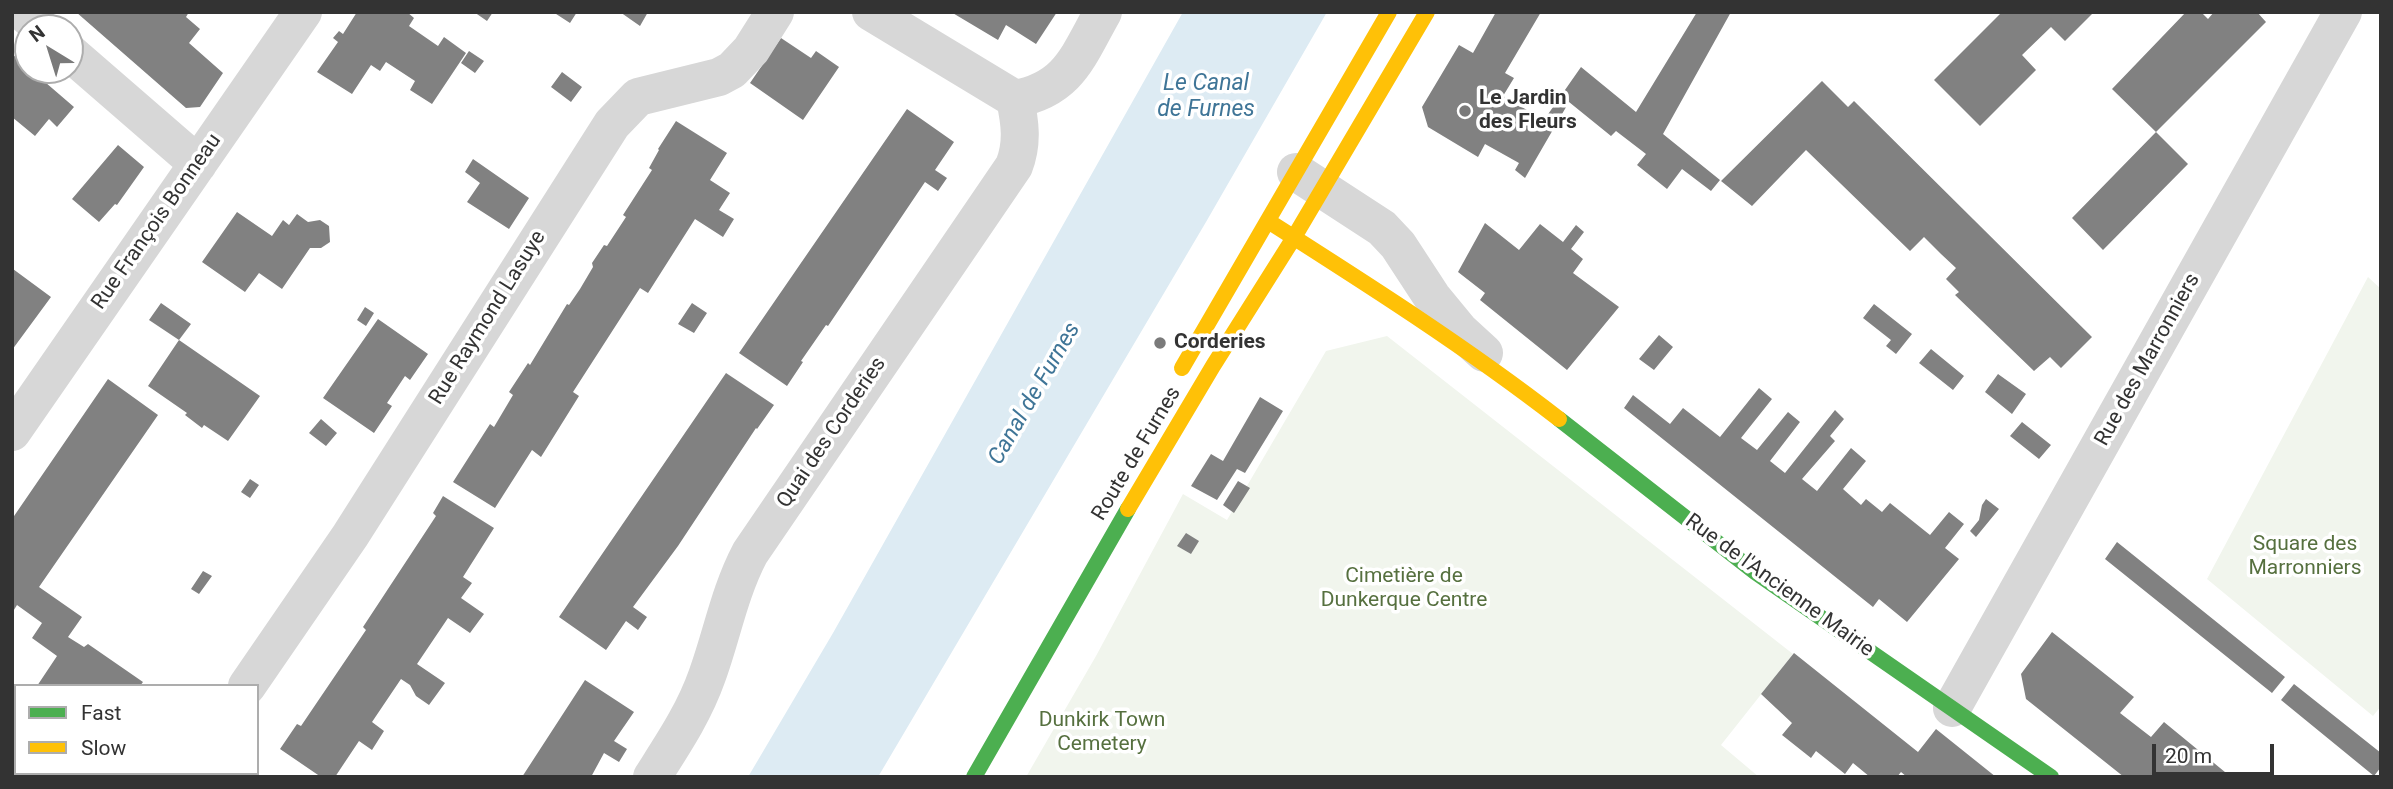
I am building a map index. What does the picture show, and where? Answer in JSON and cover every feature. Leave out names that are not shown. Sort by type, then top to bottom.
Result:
[{"type":"main road","name":"Route de Furnes","points":[[974,777],[1063,619],[1213,366],[1293,239],[1309,180],[1389,12]]},
{"type":"main road","name":"Route de Furnes","points":[[1175,380],[1268,221],[1309,180],[1427,12]]},
{"type":"main road","name":"Rue de l'Ancienne Mairie","points":[[1268,221],[1515,384],[1723,548],[2050,777]]},
{"type":"street","name":"Rue François Bonneau","points":[[12,432],[303,12]]},
{"type":"street","name":"Rue Raymond Lasuye","points":[[248,684],[350,536],[612,124],[638,97],[719,77],[732,70],[751,50],[775,12]]},
{"type":"street","points":[[871,12],[1015,99],[1048,89],[1063,77],[1103,12]]},
{"type":"street","name":"Rue des Marronniers","points":[[1952,708],[2343,12]]},
{"type":"street","points":[[84,65],[198,164]]},
{"type":"street","name":"Quai des Corderies","points":[[652,777],[691,715],[707,676],[733,587],[750,553],[1014,166],[1018,157],[1021,130],[1015,99]]},
{"type":"street","name":"Rue de l'Ancienne Mairie","points":[[1309,180],[1373,220],[1390,236],[1424,287],[1460,331],[1515,384]]},
{"type":"green space","name":"Square des Marronniers","points":[[2368,277],[2381,289],[2381,706],[2373,716],[2207,579]]},
{"type":"green space","name":"Cimetière de Dunkerque Centre","points":[[1387,336],[1793,654],[1721,745],[1759,777],[1026,777],[1096,656],[1183,494],[1227,520],[1326,351]]},
{"type":"water","name":"Le Canal de Furnes","points":[[1183,12],[1327,12],[878,777],[748,777],[833,633]]},
{"type":"building","points":[[76,12],[189,12],[186,17],[200,29],[189,43],[223,73],[200,107],[186,108],[84,19],[84,14]]},
{"type":"building","points":[[357,12],[407,12],[414,18],[409,26],[438,46],[444,37],[466,53],[432,104],[410,90],[415,81],[386,62],[380,71],[371,65],[352,94],[317,72],[338,42],[333,38],[339,31],[343,34]]},
{"type":"building","points":[[474,12],[493,12],[487,21]]},
{"type":"building","points":[[553,12],[577,12],[570,23]]},
{"type":"building","points":[[620,12],[648,12],[640,26]]},
{"type":"building","points":[[951,12],[1057,12],[1036,44],[1006,25],[998,40]]},
{"type":"building","points":[[1496,12],[1541,12],[1505,73],[1514,78],[1503,96],[1544,120],[1581,67],[1636,112],[1697,12],[1731,12],[1663,134],[1720,180],[1711,191],[1682,169],[1667,189],[1637,165],[1646,154],[1616,131],[1611,136],[1569,102],[1525,178],[1515,170],[1519,163],[1485,144],[1478,157],[1428,127],[1422,107],[1459,45],[1473,53]]},
{"type":"building","points":[[2002,12],[2094,12],[2065,41],[2051,27],[2022,55],[2036,70],[1980,126],[1934,80]]},
{"type":"building","points":[[2186,12],[2201,12],[2208,19],[2214,12],[2257,12],[2266,22],[2156,132],[2112,89]]},
{"type":"building","points":[[781,38],[811,58],[816,51],[839,67],[803,120],[750,83]]},
{"type":"building","points":[[469,51],[484,61],[475,73],[461,63]]},
{"type":"building","points":[[12,54],[14,84],[47,84],[74,107],[57,127],[49,119],[35,136],[12,117]]},
{"type":"building","points":[[562,72],[582,87],[571,102],[551,87]]},
{"type":"building","points":[[1822,81],[1848,107],[1854,101],[2092,337],[2061,368],[2050,357],[2034,371],[1955,295],[1959,292],[1946,279],[1956,268],[1924,237],[1910,251],[1806,150],[1752,206],[1721,181]]},
{"type":"building","points":[[907,109],[954,142],[935,170],[947,178],[938,191],[925,182],[828,326],[826,325],[801,361],[803,362],[787,386],[739,353]]},
{"type":"building","points":[[676,121],[727,153],[710,180],[730,193],[719,210],[734,219],[723,237],[695,219],[648,293],[640,288],[573,392],[579,396],[541,457],[532,450],[495,508],[453,482],[490,424],[494,427],[513,395],[509,392],[528,363],[530,365],[567,304],[569,305],[580,289],[604,245],[607,246],[626,217],[623,215],[652,170],[649,168],[658,149]]},
{"type":"building","points":[[2156,132],[2188,164],[2103,250],[2072,218]]},
{"type":"building","points":[[118,145],[144,167],[117,205],[115,204],[99,222],[72,199]]},
{"type":"building","points":[[473,159],[529,198],[509,229],[467,202],[480,183],[465,172]]},
{"type":"building","points":[[237,212],[272,236],[283,220],[289,225],[297,214],[308,222],[320,220],[329,226],[330,242],[321,248],[310,248],[282,289],[259,273],[245,292],[202,262]]},
{"type":"building","points":[[1485,223],[1519,250],[1540,224],[1563,242],[1576,225],[1584,232],[1571,249],[1583,259],[1573,273],[1619,307],[1567,370],[1480,300],[1485,293],[1458,272]]},
{"type":"building","points":[[12,270],[51,297],[12,350]]},
{"type":"building","points":[[161,303],[191,324],[179,340],[149,320]]},
{"type":"building","points":[[692,303],[707,313],[694,333],[678,324]]},
{"type":"building","points":[[1874,304],[1912,334],[1896,354],[1886,346],[1891,340],[1863,318]]},
{"type":"building","points":[[365,307],[374,313],[366,326],[357,320]]},
{"type":"building","points":[[378,319],[428,354],[410,380],[405,376],[387,403],[392,406],[374,433],[323,398]]},
{"type":"building","points":[[1659,335],[1673,347],[1654,370],[1639,359]]},
{"type":"building","points":[[179,340],[260,396],[228,441],[204,425],[202,428],[185,415],[187,413],[148,386]]},
{"type":"building","points":[[1931,349],[1964,376],[1953,390],[1919,363]]},
{"type":"building","points":[[726,373],[774,405],[633,607],[647,617],[638,630],[626,621],[606,650],[559,617]]},
{"type":"building","points":[[1998,374],[2026,394],[2012,414],[1985,392]]},
{"type":"building","points":[[108,379],[158,415],[39,587],[82,617],[68,637],[84,647],[88,644],[143,682],[142,684],[38,684],[57,656],[32,638],[42,623],[17,605],[12,613],[12,519]]},
{"type":"building","points":[[1759,388],[1772,399],[1741,438],[1757,450],[1788,412],[1800,422],[1770,461],[1785,473],[1835,410],[1844,419],[1830,436],[1835,441],[1802,479],[1817,491],[1851,448],[1866,461],[1843,489],[1861,505],[1866,499],[1882,512],[1890,503],[1930,535],[1949,512],[1964,524],[1945,548],[1959,559],[1907,622],[1879,599],[1873,607],[1624,408],[1633,395],[1670,424],[1683,408],[1720,437]]},
{"type":"building","points":[[1260,397],[1283,411],[1245,473],[1237,469],[1217,500],[1191,486],[1211,454],[1223,461]]},
{"type":"building","points":[[321,419],[337,433],[326,446],[309,433]]},
{"type":"building","points":[[2022,422],[2051,445],[2039,459],[2010,436]]},
{"type":"building","points":[[250,479],[259,485],[250,498],[241,492]]},
{"type":"building","points":[[1238,481],[1250,488],[1234,513],[1223,505]]},
{"type":"building","points":[[443,496],[494,528],[463,577],[472,583],[461,598],[484,614],[470,633],[448,618],[417,664],[445,683],[429,705],[416,696],[410,685],[401,679],[372,722],[384,731],[372,750],[359,741],[335,777],[321,777],[280,749],[297,724],[301,726],[366,630],[363,627],[436,516],[433,513]]},
{"type":"building","points":[[1986,499],[1999,509],[1976,537],[1970,531],[1979,520]]},
{"type":"building","points":[[1186,533],[1199,541],[1191,554],[1177,546]]},
{"type":"building","points":[[2117,542],[2285,677],[2272,693],[2105,559]]},
{"type":"building","points":[[203,571],[212,576],[199,594],[191,589]]},
{"type":"building","points":[[2052,632],[2134,697],[2120,713],[2151,737],[2164,722],[2231,777],[2124,777],[2026,699],[2021,674]]},
{"type":"building","points":[[1794,653],[1918,752],[1936,729],[1996,777],[1907,777],[1901,772],[1897,777],[1870,777],[1853,763],[1845,774],[1816,751],[1811,758],[1782,735],[1792,723],[1761,694]]},
{"type":"building","points":[[585,680],[634,712],[614,741],[627,749],[619,762],[604,753],[591,777],[522,777]]},
{"type":"building","points":[[2294,684],[2381,753],[2381,767],[2374,776],[2281,700]]},
{"type":"building","points":[[104,775],[141,775],[140,777],[102,777]]},
{"type":"traffic: fast","points":[[1559,419],[1755,572],[2051,777]]},
{"type":"traffic: fast","points":[[974,777],[1128,509]]},
{"type":"traffic: slow","points":[[1182,368],[1389,12]]},
{"type":"traffic: slow","points":[[1128,509],[1293,239],[1427,12]]},
{"type":"traffic: slow","points":[[1268,221],[1452,341],[1559,419]]},
{"type":"place","name":"Le Jardin des Fleurs","points":[[1465,111]]},
{"type":"place","name":"Corderies","points":[[1160,343]]},
{"type":"water label","name":"Canal de Furnes","points":[[1035,394]]},
{"type":"park label","name":"Dunkirk Town Cemetery","points":[[1102,733]]}]
